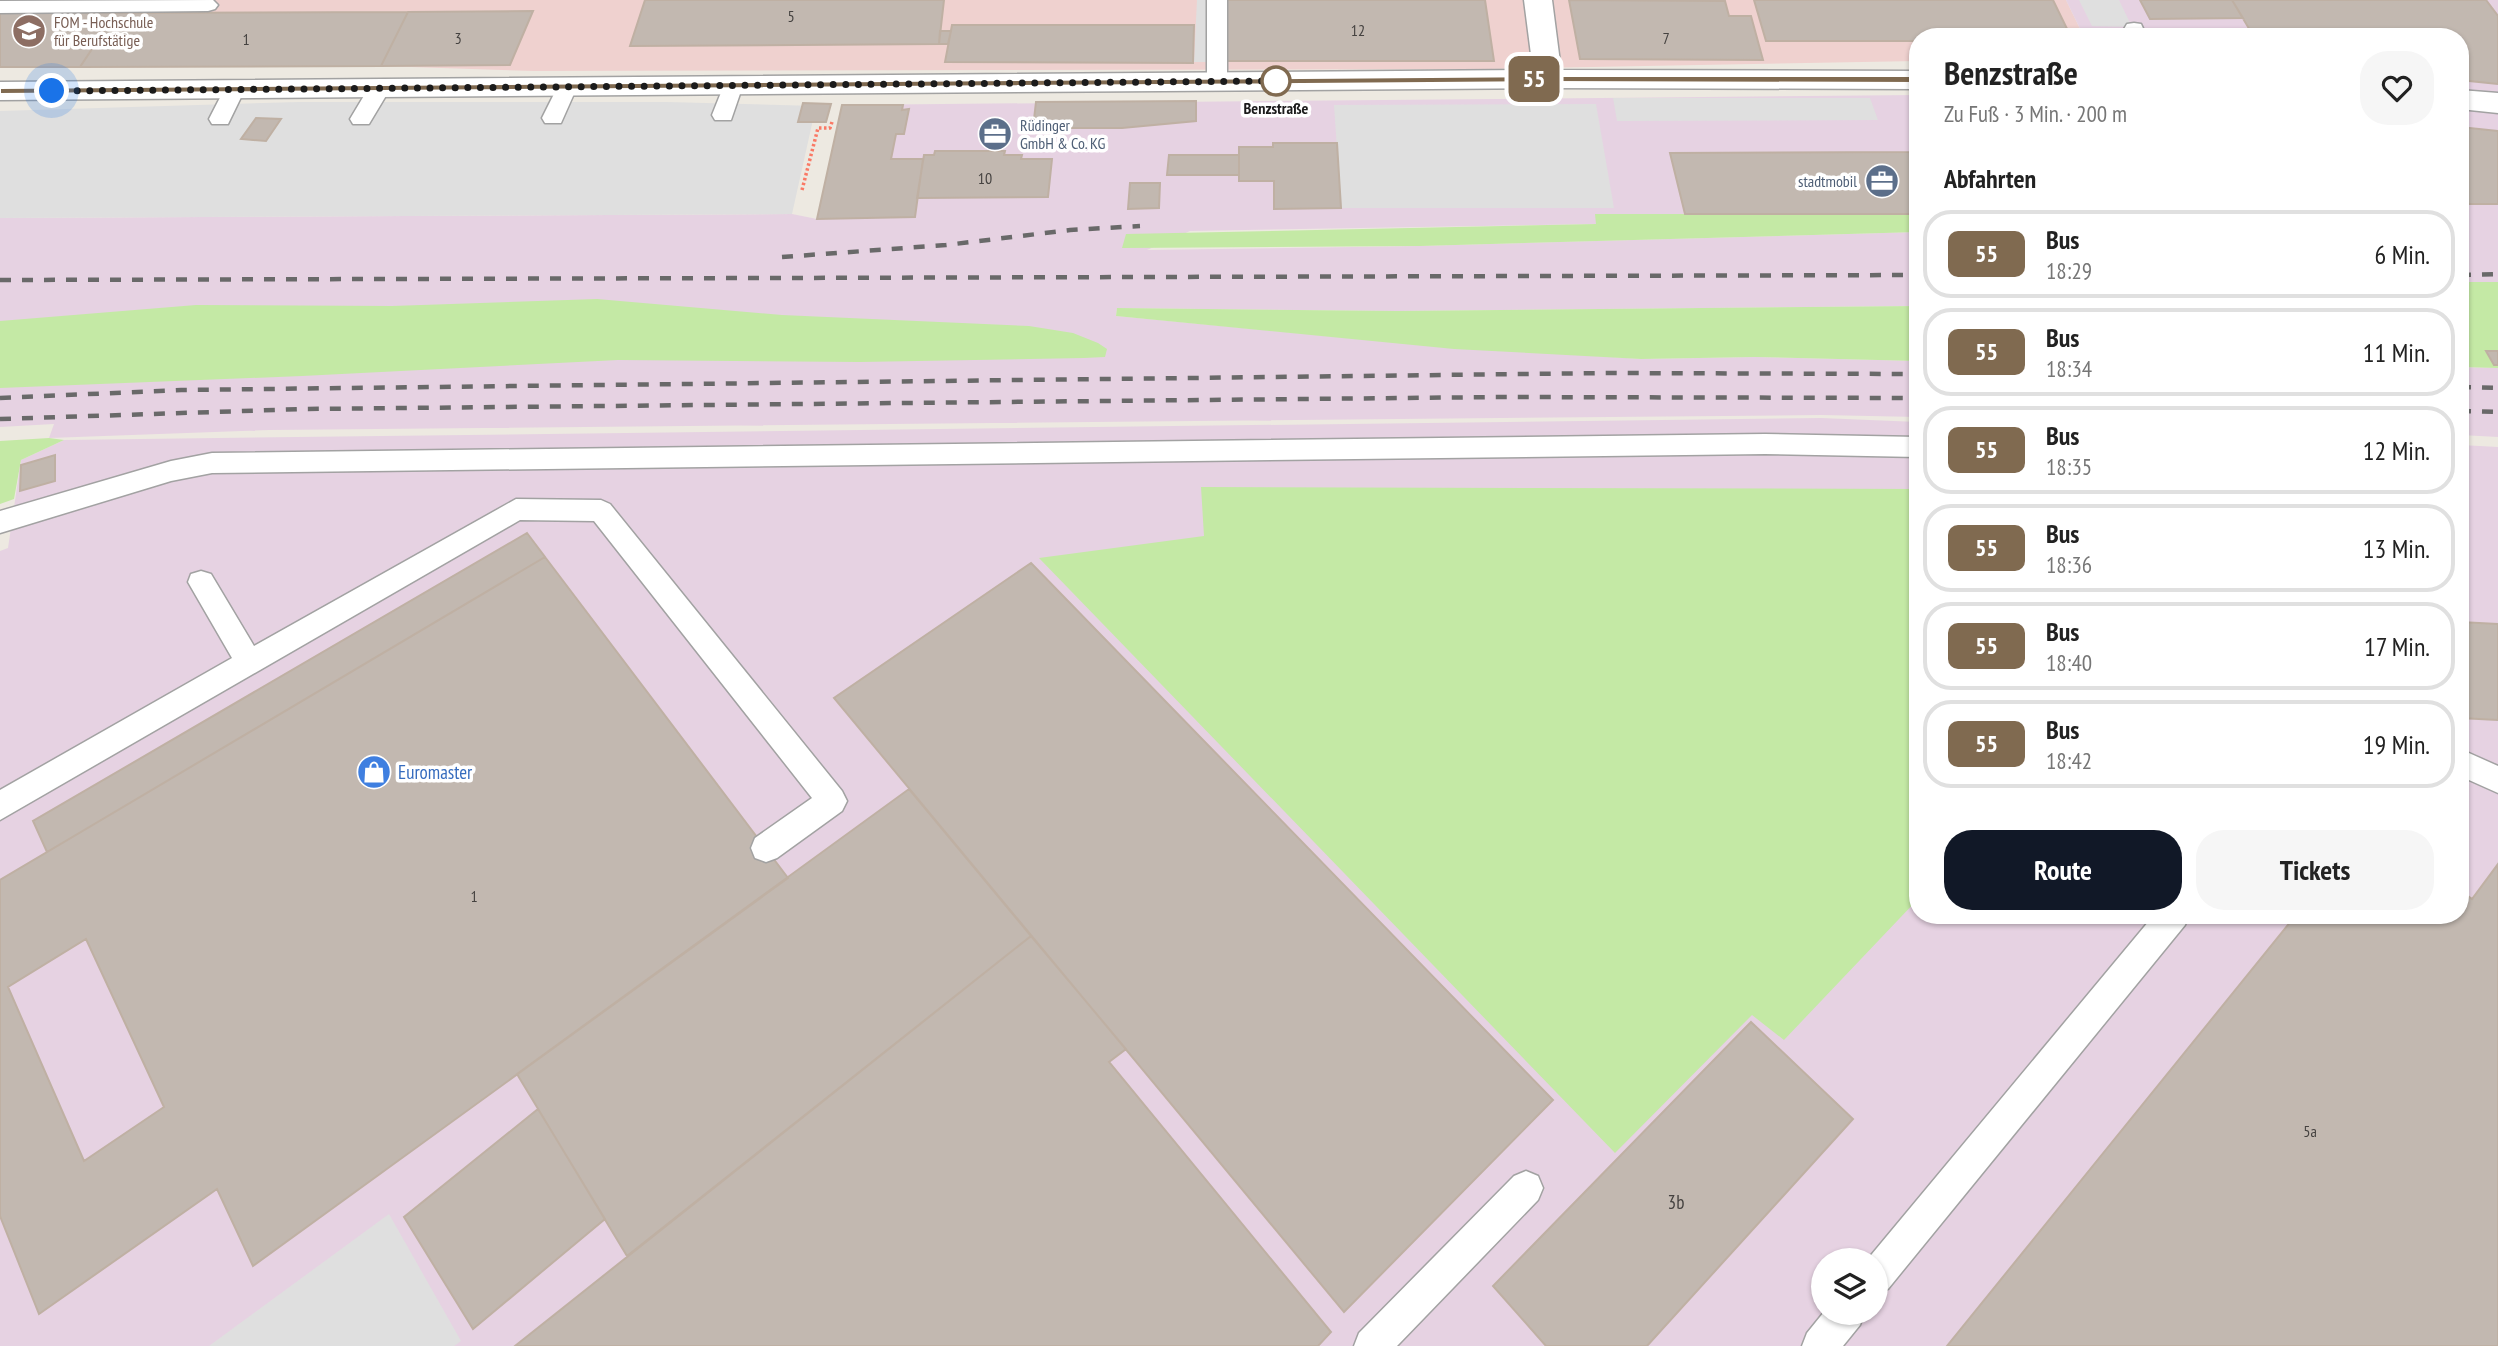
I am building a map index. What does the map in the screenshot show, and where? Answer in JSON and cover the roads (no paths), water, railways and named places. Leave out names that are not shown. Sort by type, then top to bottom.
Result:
[{"type":"street","points":[[1538,0],[1548,79]]},
{"type":"street","points":[[0,91],[1548,79],[1909,80]]},
{"type":"street","points":[[2469,100],[2498,103]]},
{"type":"lane","points":[[1217,0],[1217,81]]},
{"type":"lane","points":[[0,7],[95,3],[208,5]]},
{"type":"lane","points":[[723,115],[733,85]]},
{"type":"lane","points":[[553,118],[567,86]]},
{"type":"lane","points":[[219,119],[234,89]]},
{"type":"lane","points":[[361,119],[379,89]]},
{"type":"lane","points":[[0,522],[171,471],[212,463],[1765,444],[1909,447]]},
{"type":"lane","points":[[0,806],[516,509],[601,511],[832,801],[766,848]]},
{"type":"lane","points":[[201,582],[249,663]]},
{"type":"lane","points":[[2469,766],[2498,780]]},
{"type":"lane","points":[[1888,1263],[2167,924]]},
{"type":"lane","points":[[1372,1346],[1526,1188]]},
{"type":"lane","points":[[1819,1346],[1836,1325]]},
{"type":"railway","points":[[782,257],[946,245],[1070,230],[1140,226]]},
{"type":"railway","points":[[2469,275],[2498,274]]},
{"type":"railway","points":[[0,280],[1909,275]]},
{"type":"railway","points":[[0,398],[181,390],[1609,373],[1909,374]]},
{"type":"railway","points":[[2469,387],[2498,388]]},
{"type":"railway","points":[[0,419],[304,409],[1502,397],[1909,398]]},
{"type":"railway","points":[[2469,411],[2498,412]]},
{"type":"place","name":"FOM - Hochschule für Berufstätige","points":[[29,31]]},
{"type":"place","name":"Benzstraße","points":[[1276,81]]},
{"type":"place","name":"Rüdinger GmbH & Co. KG","points":[[995,134]]},
{"type":"place","name":"stadtmobil","points":[[1882,181]]},
{"type":"place","name":"Euromaster","points":[[374,772]]}]
